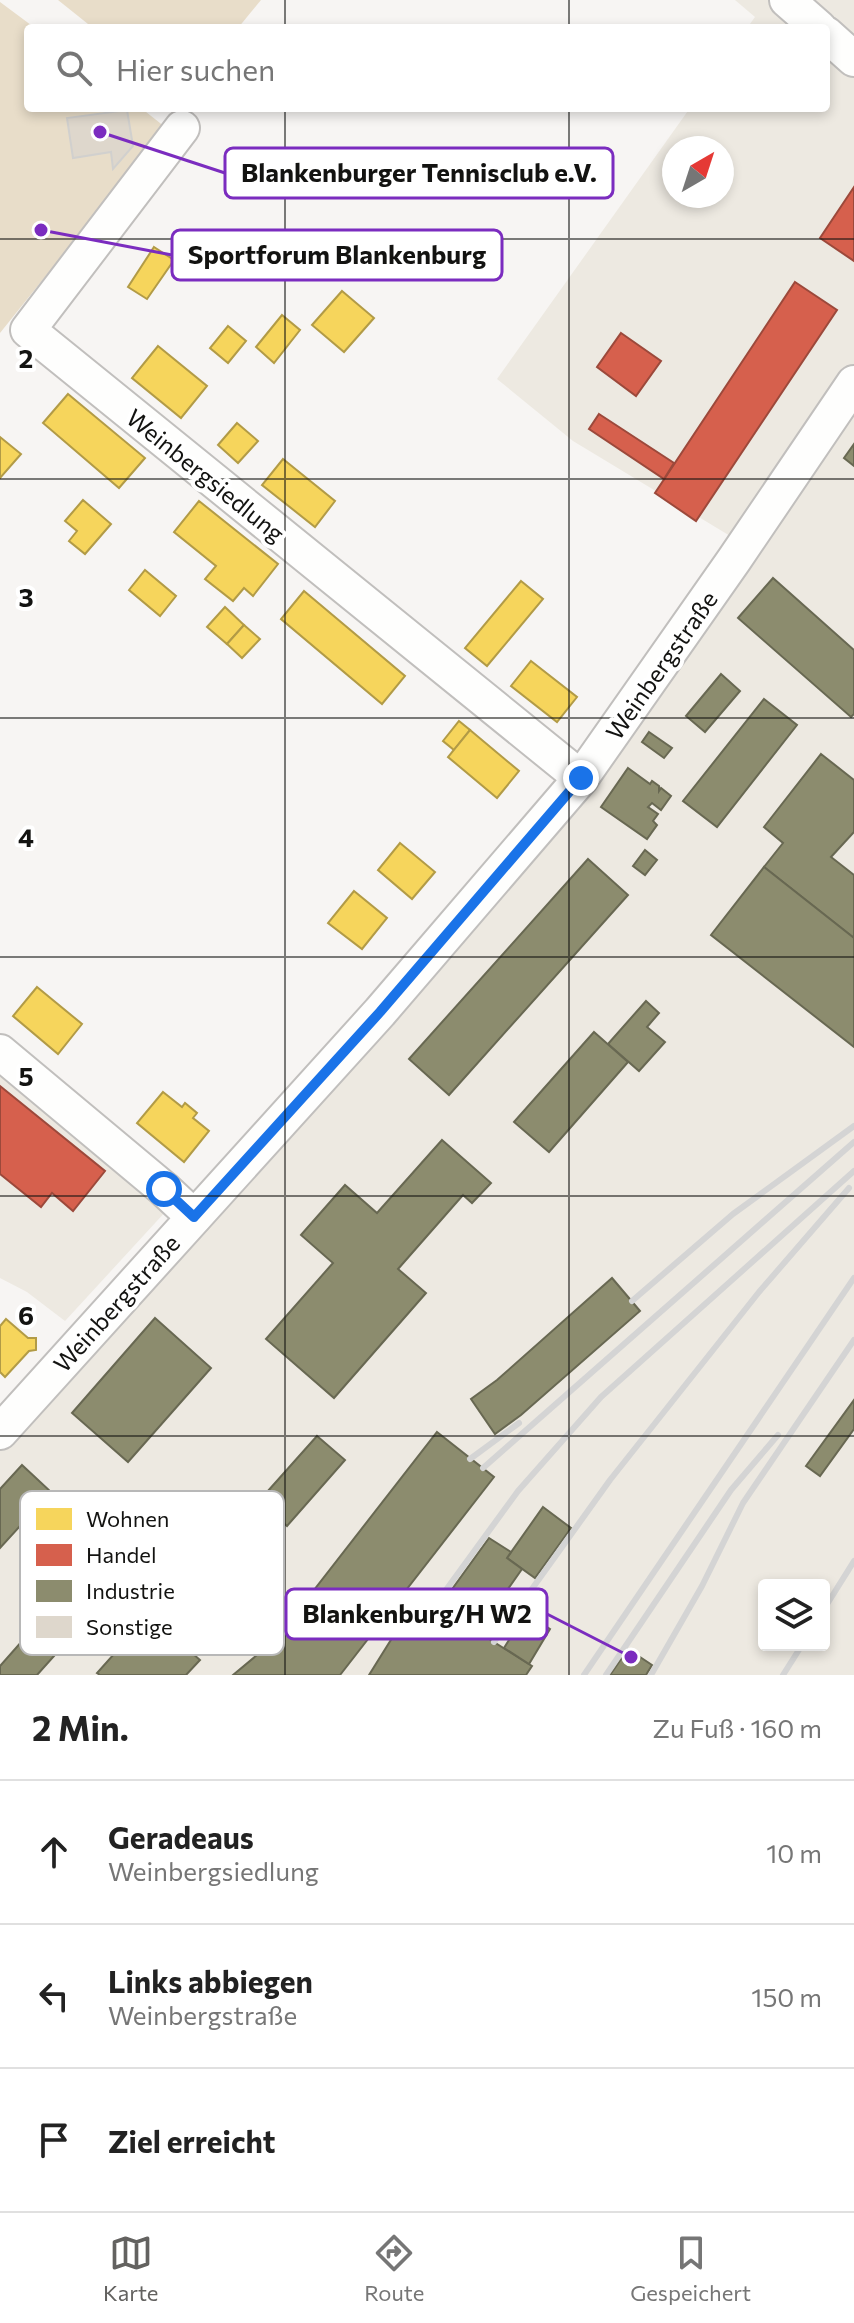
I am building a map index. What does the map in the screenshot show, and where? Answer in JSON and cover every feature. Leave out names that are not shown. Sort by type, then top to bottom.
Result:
[{"type":"street","points":[[787,0],[814,24]]},
{"type":"street","points":[[830,38],[854,59]]},
{"type":"street","name":"Weinbergsiedlung","points":[[182,128],[28,330],[581,778]]},
{"type":"street","name":"Weinbergstraße","points":[[0,1432],[380,1012],[581,778],[854,383]]},
{"type":"street","points":[[0,1052],[194,1217]]},
{"type":"shaded area","points":[[58,0],[261,0],[241,24],[88,24]]},
{"type":"shaded area","points":[[735,0],[854,0],[854,1675],[0,1675],[0,1439],[596,788],[755,551],[573,441],[497,379],[662,147],[662,208],[734,208],[734,136],[670,136],[687,112],[830,112],[830,24],[750,24],[755,17]]},
{"type":"shaded area","points":[[0,2],[30,24],[24,24],[24,112],[146,112],[165,127],[0,333]]},
{"type":"shaded area","points":[[0,1066],[167,1210],[65,1321],[27,1292],[0,1278]]},
{"type":"building: Wohnen","points":[[154,247],[174,260],[147,299],[128,287]]},
{"type":"building: Wohnen","points":[[342,291],[374,318],[344,352],[312,325]]},
{"type":"building: Wohnen","points":[[282,315],[300,330],[274,363],[256,347]]},
{"type":"building: Wohnen","points":[[228,326],[246,341],[228,363],[210,348]]},
{"type":"building: Wohnen","points":[[158,346],[207,386],[181,418],[132,378]]},
{"type":"building: Wohnen","points":[[68,394],[145,458],[119,488],[43,423]]},
{"type":"building: Wohnen","points":[[237,423],[258,441],[238,463],[218,445]]},
{"type":"building: Wohnen","points":[[0,437],[21,454],[0,478]]},
{"type":"building: Wohnen","points":[[283,459],[335,501],[315,527],[262,485]]},
{"type":"building: Wohnen","points":[[83,500],[111,524],[85,554],[69,541],[77,531],[65,521]]},
{"type":"building: Wohnen","points":[[199,501],[278,564],[253,596],[244,588],[233,601],[205,579],[216,566],[174,532]]},
{"type":"building: Wohnen","points":[[145,570],[176,596],[160,616],[129,590]]},
{"type":"building: Wohnen","points":[[521,581],[543,599],[487,666],[465,648]]},
{"type":"building: Wohnen","points":[[304,591],[405,676],[382,704],[281,619]]},
{"type":"building: Wohnen","points":[[225,607],[244,625],[227,644],[207,627]]},
{"type":"building: Wohnen","points":[[244,625],[260,639],[242,658],[227,644]]},
{"type":"building: Wohnen","points":[[531,661],[577,697],[557,722],[511,686]]},
{"type":"building: Wohnen","points":[[459,721],[470,730],[454,750],[443,741]]},
{"type":"building: Wohnen","points":[[470,730],[519,771],[497,798],[448,757]]},
{"type":"building: Wohnen","points":[[400,843],[435,872],[412,899],[378,870]]},
{"type":"building: Wohnen","points":[[354,891],[387,918],[362,949],[328,923]]},
{"type":"building: Wohnen","points":[[37,987],[82,1024],[58,1054],[13,1016]]},
{"type":"building: Wohnen","points":[[163,1092],[182,1107],[185,1103],[197,1113],[193,1118],[209,1131],[184,1162],[137,1123]]},
{"type":"building: Wohnen","points":[[6,1319],[28,1338],[36,1338],[36,1350],[29,1351],[5,1377],[0,1372],[0,1326]]},
{"type":"building: Handel","points":[[854,187],[854,261],[820,238]]},
{"type":"building: Handel","points":[[795,282],[837,310],[696,521],[655,493]]},
{"type":"building: Handel","points":[[621,333],[661,361],[636,396],[597,367]]},
{"type":"building: Handel","points":[[599,414],[674,463],[664,479],[589,429]]},
{"type":"building: Handel","points":[[0,1086],[105,1171],[73,1211],[52,1193],[41,1207],[0,1174]]},
{"type":"building: Industrie","points":[[854,444],[854,466],[844,458]]},
{"type":"building: Industrie","points":[[773,578],[854,650],[854,714],[851,717],[738,618]]},
{"type":"building: Industrie","points":[[721,674],[740,691],[705,732],[686,716]]},
{"type":"building: Industrie","points":[[764,699],[797,725],[717,827],[683,801]]},
{"type":"building: Industrie","points":[[649,732],[672,748],[664,758],[642,742]]},
{"type":"building: Industrie","points":[[821,754],[854,780],[854,832],[831,857],[854,875],[854,938],[764,867],[783,843],[764,827]]},
{"type":"building: Industrie","points":[[628,768],[671,796],[661,810],[652,803],[648,807],[658,814],[653,821],[657,825],[647,839],[601,807]]},
{"type":"building: Industrie","points":[[645,850],[657,860],[645,875],[633,866]]},
{"type":"building: Industrie","points":[[588,859],[628,895],[449,1095],[409,1059]]},
{"type":"building: Industrie","points":[[764,867],[854,938],[854,1047],[711,935]]},
{"type":"building: Industrie","points":[[646,1001],[659,1013],[647,1027],[665,1042],[639,1071],[608,1044]]},
{"type":"building: Industrie","points":[[594,1032],[628,1062],[549,1152],[514,1122]]},
{"type":"building: Industrie","points":[[442,1140],[491,1183],[472,1203],[463,1195],[398,1269],[426,1293],[334,1398],[266,1339],[333,1263],[301,1235],[345,1185],[377,1213]]},
{"type":"building: Industrie","points":[[612,1278],[640,1311],[495,1434],[471,1399],[497,1380]]},
{"type":"building: Industrie","points":[[155,1318],[211,1368],[128,1462],[72,1413]]},
{"type":"building: Industrie","points":[[854,1400],[854,1429],[820,1476],[806,1466]]},
{"type":"building: Industrie","points":[[437,1432],[494,1477],[340,1675],[233,1675],[257,1655],[284,1655],[284,1628]]},
{"type":"building: Industrie","points":[[317,1436],[345,1460],[287,1526],[284,1523],[284,1491],[268,1491]]},
{"type":"building: Industrie","points":[[22,1465],[50,1491],[20,1491],[20,1526],[0,1548],[0,1489]]},
{"type":"building: Industrie","points":[[543,1507],[571,1528],[535,1578],[507,1558]]},
{"type":"building: Industrie","points":[[489,1538],[511,1552],[507,1558],[522,1569],[489,1616],[450,1592]]},
{"type":"building: Industrie","points":[[419,1595],[532,1666],[526,1675],[369,1675]]},
{"type":"building: Industrie","points":[[526,1613],[550,1629],[529,1664],[504,1648]]},
{"type":"building: Industrie","points":[[20,1643],[20,1655],[55,1655],[37,1675],[0,1675],[0,1666]]},
{"type":"building: Industrie","points":[[628,1649],[652,1665],[646,1675],[610,1675]]},
{"type":"building: Industrie","points":[[113,1655],[194,1655],[200,1660],[186,1675],[97,1673]]},
{"type":"building: Sonstige","points":[[127,112],[133,146],[113,169],[111,152],[73,158],[67,118]]},
{"type":"railway","points":[[632,1301],[733,1214],[854,1126]]},
{"type":"railway","points":[[483,1468],[854,1142]]},
{"type":"railway","points":[[435,1605],[518,1491],[601,1397],[854,1171]]},
{"type":"railway","points":[[494,1642],[610,1480],[759,1292],[849,1188]]},
{"type":"railway","points":[[584,1675],[854,1278]]},
{"type":"railway","points":[[651,1675],[702,1586],[743,1503],[854,1340]]},
{"type":"railway","points":[[470,1459],[519,1423]]},
{"type":"railway","points":[[606,1675],[731,1490],[778,1435]]},
{"type":"railway","points":[[830,1599],[854,1561]]},
{"type":"railway","points":[[783,1675],[798,1651]]},
{"type":"place","name":"Blankenburger Tennisclub e.V.","points":[[100,132]]},
{"type":"place","name":"Sportforum Blankenburg","points":[[41,230]]},
{"type":"place","name":"Blankenburg/H W2","points":[[631,1657]]},
{"type":"route","points":[[164,1189],[194,1217],[380,1012],[581,778]]}]
